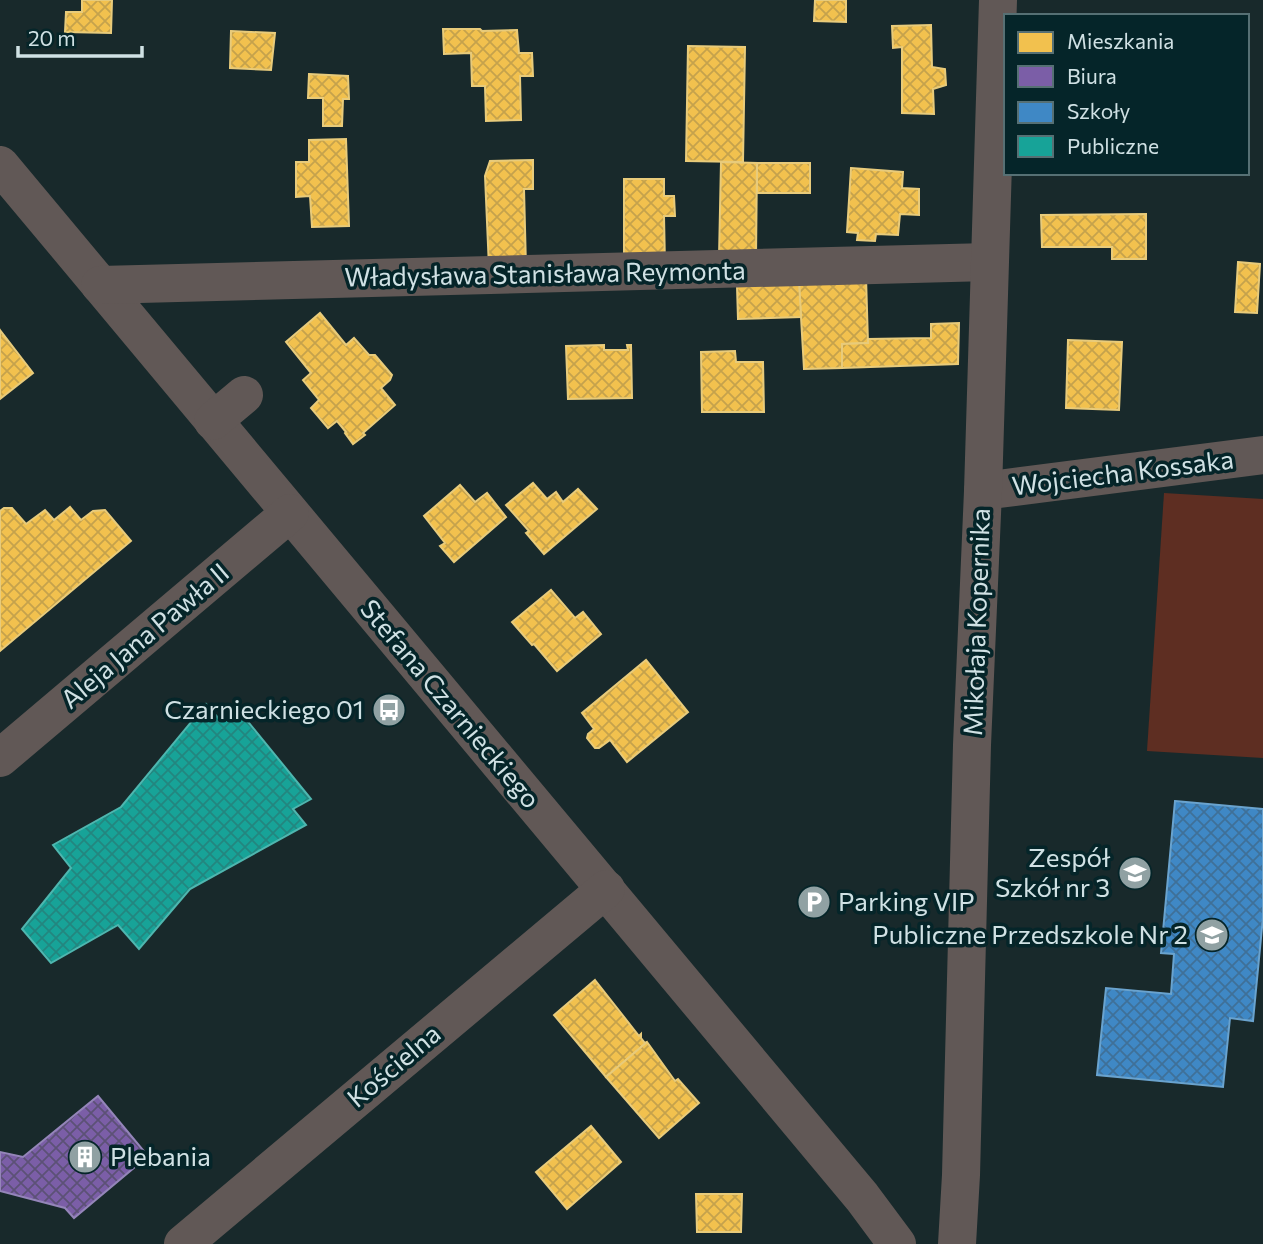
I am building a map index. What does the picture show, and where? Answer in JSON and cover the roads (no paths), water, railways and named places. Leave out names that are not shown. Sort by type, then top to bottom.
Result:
[{"type":"street","name":"Mikołaja Kopernika","points":[[957,1244],[998,0]]},
{"type":"street","name":"Stefana Czarnieckiego","points":[[0,165],[606,889],[862,1197],[897,1244]]},
{"type":"street","name":"Władysława Stanisława Reymonta","points":[[100,285],[989,262]]},
{"type":"street","points":[[213,421],[244,395]]},
{"type":"street","name":"Wojciecha Kossaka","points":[[983,491],[1263,454]]},
{"type":"street","name":"Aleja Jana Pawła II","points":[[0,758],[290,513]]},
{"type":"street","name":"Kościelna","points":[[183,1244],[606,889]]},
{"type":"place","name":"Czarnieckiego 01","points":[[389,710]]},
{"type":"place","name":"Zespół Szkół nr 3","points":[[1135,873]]},
{"type":"place","name":"Parking VIP","points":[[814,902]]},
{"type":"place","name":"Publiczne Przedszkole Nr 2","points":[[1212,935]]},
{"type":"place","name":"Plebania","points":[[85,1157]]}]
